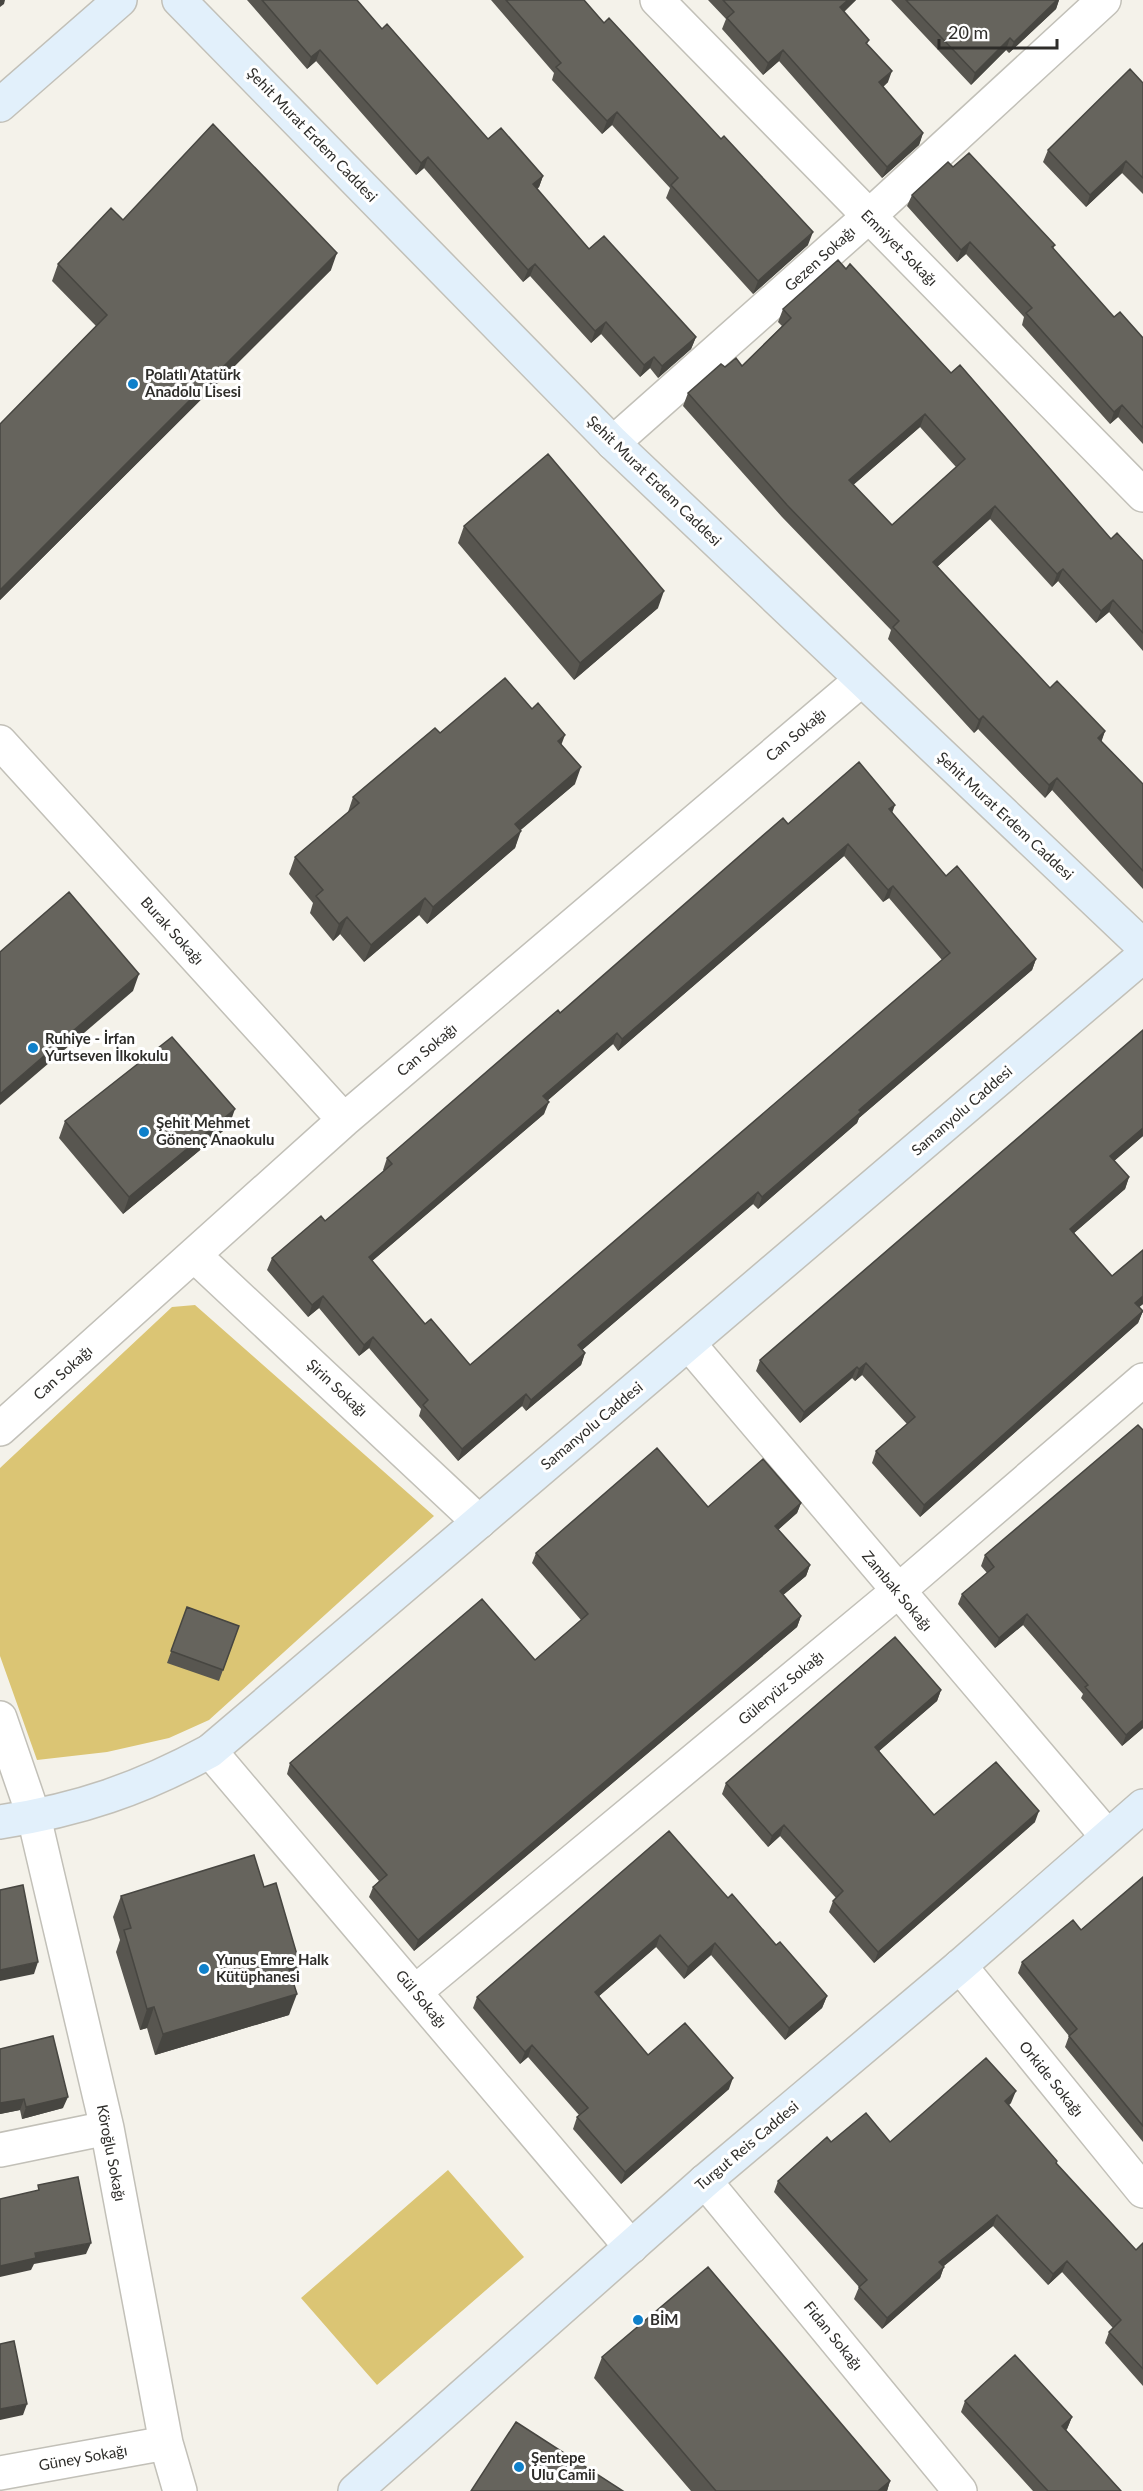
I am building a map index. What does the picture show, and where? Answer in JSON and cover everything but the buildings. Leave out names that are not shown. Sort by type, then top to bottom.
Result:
[{"type":"street","points":[[0,105],[120,0]]},
{"type":"street","name":"Şehit Murat Erdem Caddesi","points":[[179,0],[613,443],[1143,946]]},
{"type":"street","name":"Emniyet Sokağı","points":[[657,0],[1143,495]]},
{"type":"street","name":"Gezen Sokağı","points":[[613,443],[868,217],[1104,0]]},
{"type":"street","name":"Can Sokağı","points":[[0,1429],[345,1120],[861,680]]},
{"type":"street","name":"Burak Sokağı","points":[[0,742],[345,1120]]},
{"type":"street","name":"Samanyolu Caddesi","points":[[0,1822],[34,1817],[116,1796],[163,1776],[210,1751],[1143,956]]},
{"type":"street","name":"Şirin Sokağı","points":[[194,1255],[479,1522]]},
{"type":"street","name":"Zambak Sokağı","points":[[689,1344],[1107,1836]]},
{"type":"street","name":"Güleryüz Sokağı","points":[[416,1992],[898,1592],[1143,1380]]},
{"type":"street","name":"Köroğlu Sokağı","points":[[0,1718],[34,1817],[107,2128],[166,2443],[180,2491]]},
{"type":"street","name":"Gül Sokağı","points":[[210,1751],[631,2247]]},
{"type":"street","name":"Turgut Reis Caddesi","points":[[356,2491],[705,2181],[960,1966],[1143,1806]]},
{"type":"street","name":"Orkide Sokağı","points":[[960,1966],[1143,2191]]},
{"type":"street","points":[[0,2150],[107,2128]]},
{"type":"street","name":"Fidan Sokağı","points":[[705,2181],[960,2491]]},
{"type":"street","name":"Güney Sokağı","points":[[0,2473],[166,2443]]},
{"type":"shaded area","points":[[195,1305],[434,1516],[209,1720],[169,1738],[107,1752],[37,1760],[0,1656],[0,1468],[172,1307]]},
{"type":"shaded area","points":[[448,2170],[524,2257],[377,2385],[301,2298]]},
{"type":"place","name":"Polatlı Atatürk Anadolu Lisesi","points":[[133,384]]},
{"type":"place","name":"Ruhiye - İrfan Yurtseven İlkokulu","points":[[33,1048]]},
{"type":"place","name":"Şehit Mehmet Gönenç Anaokulu","points":[[144,1132]]},
{"type":"place","name":"Yunus Emre Halk Kütüphanesi","points":[[204,1969]]},
{"type":"place","name":"BİM","points":[[638,2320]]},
{"type":"place","name":"Şentepe Ulu Camii","points":[[519,2467]]}]
